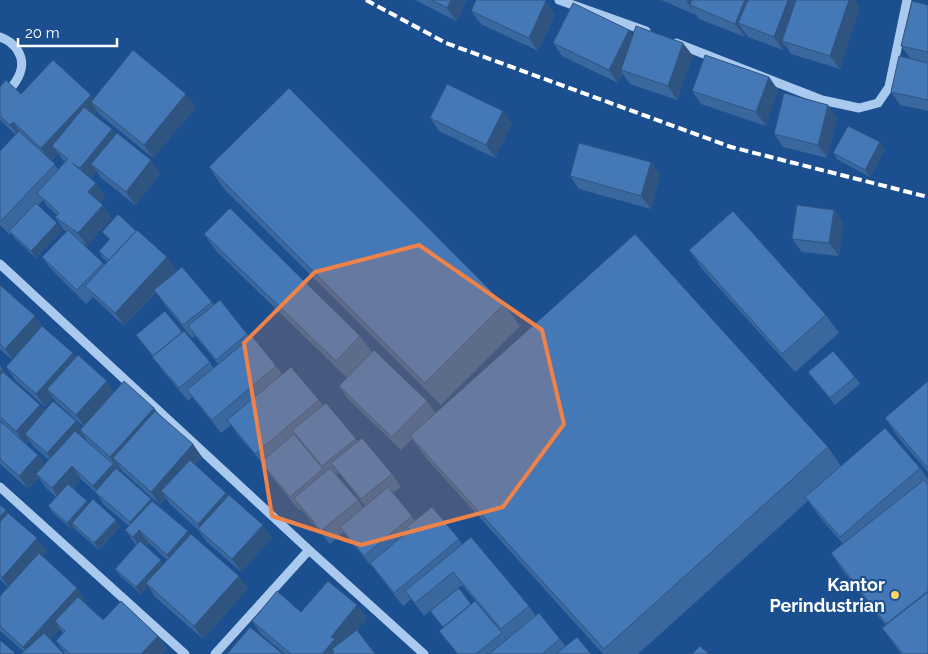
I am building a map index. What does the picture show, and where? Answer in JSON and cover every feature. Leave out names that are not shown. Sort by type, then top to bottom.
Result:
[{"type":"street","points":[[559,0],[658,36]]},
{"type":"street","points":[[667,39],[822,100],[859,108],[878,103],[889,87],[909,3]]},
{"type":"street","points":[[0,37],[10,40],[20,52],[22,65],[20,75],[0,102]]},
{"type":"street","points":[[0,264],[424,654]]},
{"type":"street","points":[[0,487],[185,654]]},
{"type":"street","points":[[216,654],[309,550]]},
{"type":"highlighted area","points":[[419,245],[542,330],[564,424],[503,507],[361,545],[272,516],[244,343],[315,272]]},
{"type":"building","points":[[432,0],[451,0],[447,8]]},
{"type":"building","points":[[476,0],[546,1],[529,38],[471,11]]},
{"type":"building","points":[[692,0],[745,0],[735,24],[690,5]]},
{"type":"building","points":[[748,0],[788,0],[774,37],[738,23]]},
{"type":"building","points":[[796,0],[849,0],[830,56],[782,41]]},
{"type":"building","points":[[912,1],[928,5],[928,52],[901,46]]},
{"type":"building","points":[[573,3],[629,30],[609,70],[553,43]]},
{"type":"building","points":[[636,26],[683,43],[668,86],[621,70]]},
{"type":"building","points":[[133,50],[186,94],[144,145],[91,102]]},
{"type":"building","points":[[705,55],[769,77],[756,112],[692,91]]},
{"type":"building","points":[[899,56],[928,63],[928,100],[891,92]]},
{"type":"building","points":[[53,60],[91,95],[41,148],[13,122],[10,125],[0,116],[0,87],[6,80],[21,94]]},
{"type":"building","points":[[447,84],[503,111],[486,145],[430,118]]},
{"type":"building","points":[[289,88],[504,304],[425,383],[209,167]]},
{"type":"building","points":[[784,93],[828,105],[818,145],[774,134]]},
{"type":"building","points":[[84,107],[112,129],[80,168],[72,163],[96,183],[88,192],[103,205],[78,233],[55,217],[59,213],[37,193],[68,159],[52,146]]},
{"type":"building","points":[[848,126],[880,142],[865,170],[833,153]]},
{"type":"building","points":[[19,131],[55,164],[0,221],[0,151]]},
{"type":"building","points":[[117,133],[151,160],[126,192],[91,164]]},
{"type":"building","points":[[579,143],[651,162],[641,196],[570,176]]},
{"type":"building","points":[[36,203],[57,223],[31,251],[9,231]]},
{"type":"building","points":[[797,205],[834,210],[829,243],[792,239]]},
{"type":"building","points":[[230,208],[360,336],[336,361],[204,234]]},
{"type":"building","points":[[733,211],[826,315],[782,354],[689,250]]},
{"type":"building","points":[[118,214],[136,231],[109,260],[99,251],[110,239],[102,232]]},
{"type":"building","points":[[68,230],[103,263],[77,290],[42,257]]},
{"type":"building","points":[[137,230],[167,257],[115,313],[85,286]]},
{"type":"building","points":[[635,234],[828,447],[604,649],[410,436]]},
{"type":"building","points":[[182,267],[212,302],[183,325],[154,290]]},
{"type":"building","points":[[0,285],[35,316],[5,349],[0,344]]},
{"type":"building","points":[[220,300],[247,334],[216,360],[188,326]]},
{"type":"building","points":[[165,311],[182,332],[153,356],[136,335]]},
{"type":"building","points":[[42,326],[73,353],[36,394],[6,367]]},
{"type":"building","points":[[184,331],[210,362],[179,388],[152,357]]},
{"type":"building","points":[[252,336],[276,366],[212,420],[187,390]]},
{"type":"building","points":[[374,350],[427,401],[392,437],[339,386]]},
{"type":"building","points":[[833,351],[855,377],[830,398],[808,372]]},
{"type":"building","points":[[78,355],[107,381],[76,415],[47,389]]},
{"type":"building","points":[[291,367],[319,400],[255,454],[227,420]]},
{"type":"building","points":[[3,372],[40,405],[16,431],[0,417],[0,375]]},
{"type":"building","points":[[124,381],[154,408],[110,457],[80,430]]},
{"type":"building","points":[[928,381],[928,466],[927,467],[885,418]]},
{"type":"building","points":[[53,401],[76,421],[47,453],[25,434]]},
{"type":"building","points":[[326,403],[356,439],[322,466],[292,430]]},
{"type":"building","points":[[155,411],[193,444],[151,492],[113,458]]},
{"type":"building","points":[[0,421],[38,455],[19,476],[0,459]]},
{"type":"building","points":[[885,428],[920,468],[840,537],[805,497]]},
{"type":"building","points":[[75,431],[113,464],[93,486],[72,466],[52,488],[36,474]]},
{"type":"building","points":[[294,434],[323,469],[290,497],[261,462]]},
{"type":"building","points":[[362,438],[392,474],[361,499],[331,463]]},
{"type":"building","points":[[190,460],[226,493],[198,524],[161,491]]},
{"type":"building","points":[[116,468],[151,499],[130,522],[95,492]]},
{"type":"building","points":[[330,468],[358,500],[321,531],[294,498]]},
{"type":"building","name":"Kantor Perindustrian","points":[[924,480],[928,485],[928,591],[886,624],[831,553]]},
{"type":"building","points":[[68,484],[87,501],[67,523],[48,506]]},
{"type":"building","points":[[388,487],[412,516],[364,556],[340,527]]},
{"type":"building","points":[[229,495],[263,525],[232,559],[198,529]]},
{"type":"building","points":[[93,499],[116,520],[94,543],[72,523]]},
{"type":"building","points":[[152,501],[188,531],[167,555],[139,530],[133,537],[125,530]]},
{"type":"building","points":[[0,505],[6,510],[0,516]]},
{"type":"building","points":[[432,507],[459,539],[394,593],[370,563],[410,530],[407,527]]},
{"type":"building","points":[[8,513],[37,538],[2,578],[0,575],[0,522]]},
{"type":"building","points":[[191,534],[239,576],[194,626],[146,583]]},
{"type":"building","points":[[471,537],[529,606],[501,629],[453,572],[415,603],[405,591]]},
{"type":"building","points":[[140,541],[161,560],[136,587],[115,569]]},
{"type":"building","points":[[39,553],[77,588],[23,647],[0,626],[0,596]]},
{"type":"building","points":[[328,581],[357,605],[331,637],[335,639],[322,654],[291,654],[252,621],[277,591],[301,612]]},
{"type":"building","points":[[459,588],[471,604],[443,627],[430,611]]},
{"type":"building","points":[[928,592],[928,654],[903,654],[882,628]]},
{"type":"building","points":[[78,597],[103,620],[121,601],[158,636],[141,654],[70,654],[56,641],[65,631],[55,621]]},
{"type":"building","points":[[475,601],[502,633],[476,654],[458,654],[439,631]]},
{"type":"building","points":[[539,613],[560,639],[542,654],[489,654]]},
{"type":"building","points":[[250,627],[283,654],[227,654]]},
{"type":"building","points":[[357,630],[375,654],[331,654],[334,652],[332,649]]},
{"type":"building","points":[[44,633],[64,654],[21,654]]},
{"type":"building","points":[[577,637],[591,654],[556,654]]},
{"type":"building","points":[[0,640],[15,653],[0,654]]},
{"type":"building","points":[[700,646],[709,654],[692,654]]},
{"type":"railway","points":[[366,0],[446,43],[731,147],[928,197]]},
{"type":"place","name":"Kantor Perindustrian","points":[[895,595]]}]
